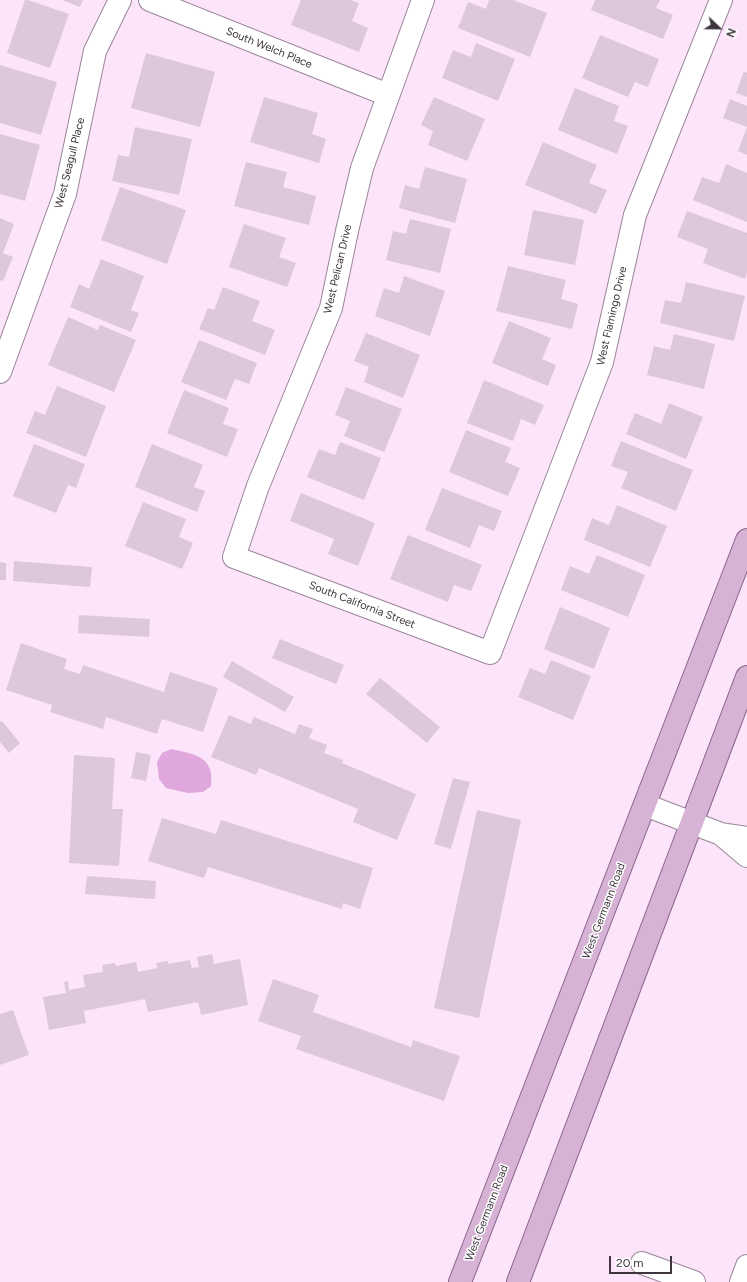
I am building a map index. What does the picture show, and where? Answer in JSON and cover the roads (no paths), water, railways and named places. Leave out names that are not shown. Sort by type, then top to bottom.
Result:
[{"type":"main road","name":"West Germann Road","points":[[460,1282],[747,540]]},
{"type":"main road","points":[[518,1282],[747,676]]},
{"type":"street","name":"West Seagull Place","points":[[0,372],[65,194],[95,51],[120,0]]},
{"type":"street","name":"South Welch Place","points":[[150,0],[388,95]]},
{"type":"street","name":"West Pelican Drive","points":[[234,557],[258,486],[331,308],[362,168],[423,0]]},
{"type":"street","name":"West Flamingo Drive","points":[[490,653],[602,362],[635,215],[721,0]]},
{"type":"street","name":"South California Street","points":[[234,557],[490,653]]},
{"type":"street","points":[[645,805],[721,834],[747,838]]},
{"type":"street","points":[[721,834],[747,856]]},
{"type":"street","points":[[642,1263],[694,1282]]},
{"type":"street","points":[[741,1282],[747,1266]]}]
